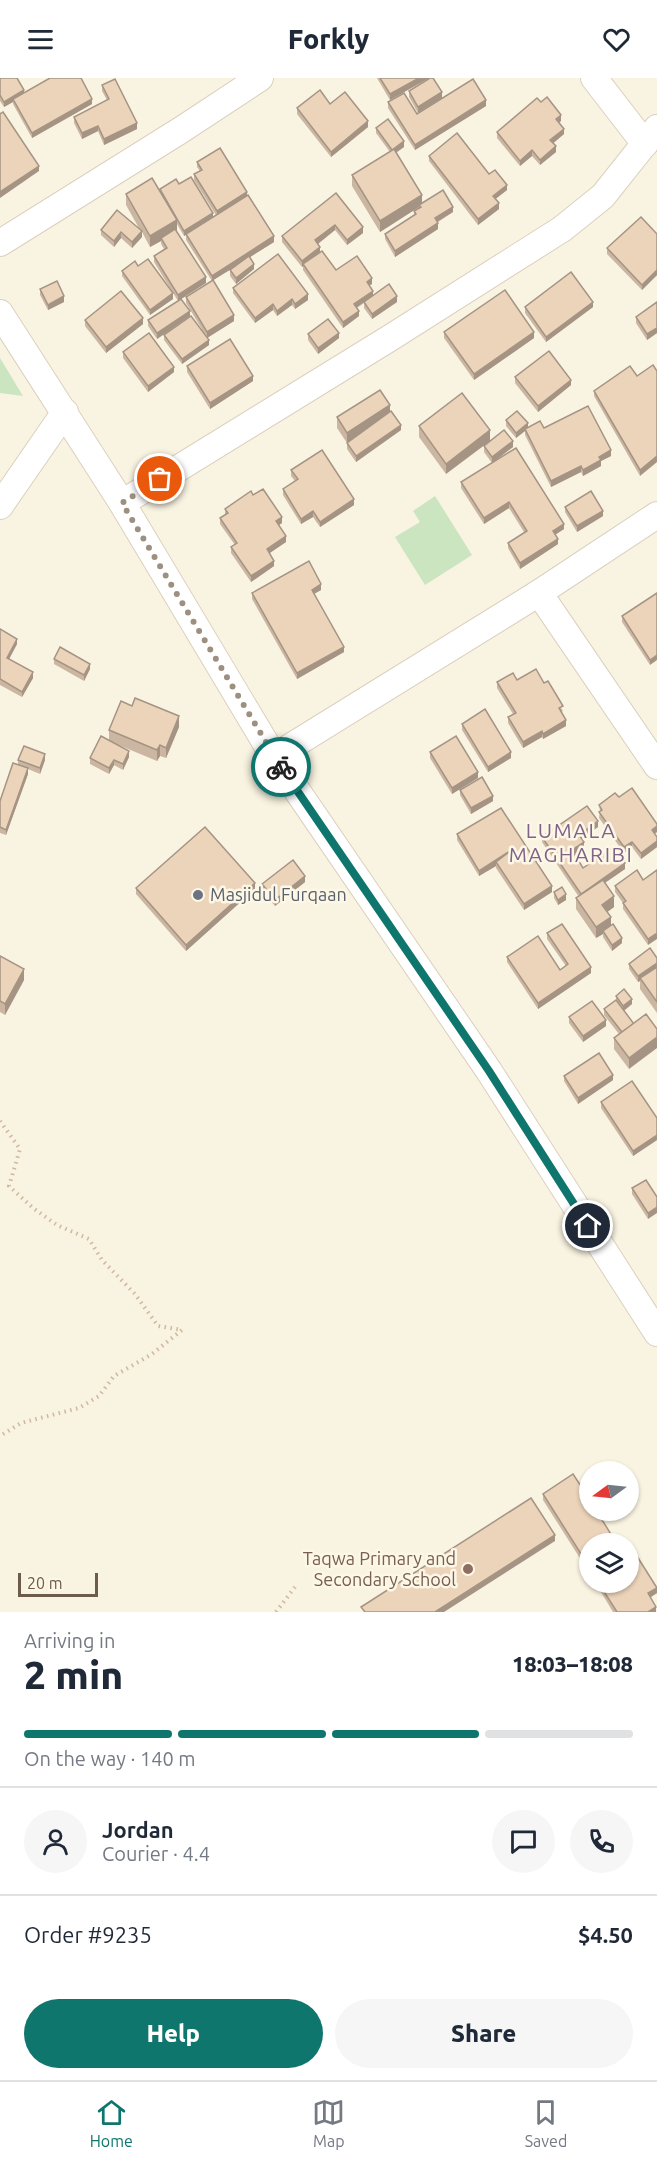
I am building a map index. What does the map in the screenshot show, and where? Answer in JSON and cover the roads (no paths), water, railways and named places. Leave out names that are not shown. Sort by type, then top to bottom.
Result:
[{"type":"street","points":[[0,243],[260,78]]},
{"type":"street","points":[[122,503],[390,338],[562,228],[603,196],[651,136],[594,78]]},
{"type":"street","points":[[0,314],[122,503],[274,757],[489,1071],[657,1333]]},
{"type":"street","points":[[0,506],[65,412]]},
{"type":"street","points":[[274,757],[539,593],[657,514]]},
{"type":"street","points":[[539,593],[657,766]]},
{"type":"place","name":"Masjidul Furqaan","points":[[198,895]]},
{"type":"place","name":"Taqwa Primary and Secondary School","points":[[468,1569]]},
{"type":"district","name":"LUMALA MAGHARIBI","points":[[571,843]]}]
